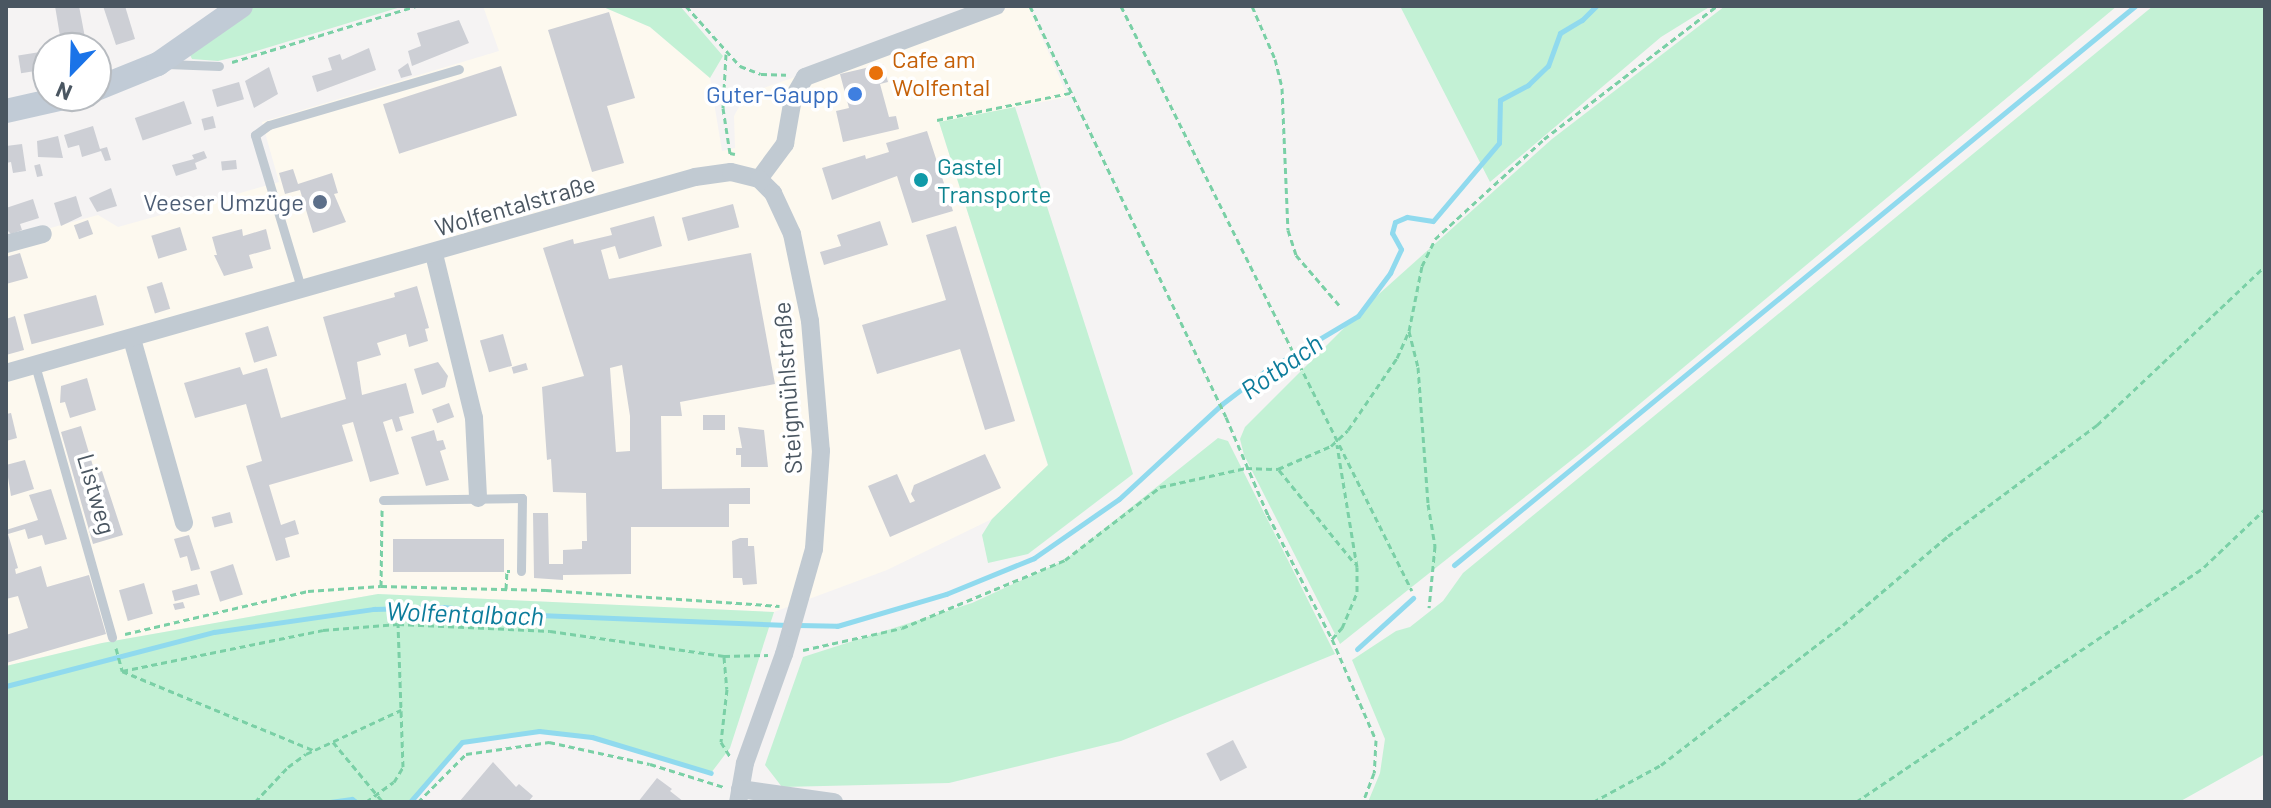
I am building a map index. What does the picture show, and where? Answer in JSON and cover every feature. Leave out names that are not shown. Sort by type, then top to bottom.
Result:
[{"type":"main road","points":[[112,83],[158,64],[241,6]]},
{"type":"main road","points":[[6,111],[32,105]]},
{"type":"street","points":[[756,174],[785,144],[793,98],[805,77],[996,6]]},
{"type":"street","name":"Wolfentalstraße","points":[[6,373],[434,254],[695,177],[731,172],[756,174]]},
{"type":"street","name":"Steigmühlstraße","points":[[739,796],[745,763],[784,654],[814,549],[821,451],[810,321],[792,234],[773,193],[756,174]]},
{"type":"street","points":[[6,244],[43,234]]},
{"type":"street","points":[[434,254],[474,418],[478,498]]},
{"type":"street","points":[[132,339],[184,523]]},
{"type":"street","points":[[739,796],[834,802]]},
{"type":"lane","points":[[158,64],[219,66]]},
{"type":"lane","points":[[302,291],[255,135],[269,125],[459,69]]},
{"type":"lane","name":"Listweg","points":[[35,365],[112,637]]},
{"type":"lane","points":[[383,500],[522,498],[521,571]]},
{"type":"path","points":[[219,66],[416,6]]},
{"type":"path","points":[[686,6],[740,66],[761,74],[805,77]]},
{"type":"path","points":[[1030,6],[1226,417],[1246,468],[1332,639],[1376,740],[1374,773],[1363,802]]},
{"type":"path","points":[[1121,6],[1307,374],[1412,591]]},
{"type":"path","points":[[1252,6],[1275,59],[1282,88],[1288,230],[1296,255],[1339,305]]},
{"type":"path","points":[[122,671],[323,630],[398,624],[550,631],[724,656],[784,654],[902,628],[974,600],[1065,560],[1160,487],[1246,468],[1278,469],[1337,441],[1381,385],[1409,331],[1422,266],[1435,239],[1544,139],[1717,6]]},
{"type":"path","points":[[727,52],[723,108],[730,153],[756,174]]},
{"type":"path","points":[[937,120],[1070,93]]},
{"type":"path","points":[[1593,802],[1661,765],[1843,625],[1948,536],[2097,425],[2265,266]]},
{"type":"path","points":[[1409,331],[1418,367],[1428,504],[1435,546],[1429,608]]},
{"type":"path","points":[[1332,639],[1342,628],[1357,592],[1357,567],[1337,441]]},
{"type":"path","points":[[1278,469],[1357,567]]},
{"type":"path","points":[[381,586],[383,500]]},
{"type":"path","points":[[1856,802],[2204,567],[2265,509]]},
{"type":"path","points":[[506,589],[507,571]]},
{"type":"path","points":[[122,671],[112,637],[308,591],[381,586],[506,589],[796,610]]},
{"type":"path","points":[[366,802],[394,782],[403,767],[398,624]]},
{"type":"path","points":[[724,656],[727,689],[721,742],[729,757],[745,763]]},
{"type":"path","points":[[122,671],[313,750]]},
{"type":"path","points":[[255,802],[288,767],[313,750],[401,710]]},
{"type":"path","points":[[333,742],[383,802]]},
{"type":"path","points":[[418,802],[466,754],[549,742],[637,761],[739,796]]},
{"type":"shaded area","points":[[483,6],[601,6],[650,27],[710,78],[722,151],[735,148],[734,116],[746,94],[1000,6],[1028,6],[1068,97],[939,122],[1048,466],[992,519],[887,570],[774,612],[378,594],[102,643],[6,666],[6,240],[98,215],[118,227],[279,182],[262,122],[499,51]]},
{"type":"green space","points":[[253,6],[404,6],[243,55],[218,61],[192,59],[190,55]]},
{"type":"green space","points":[[601,6],[680,6],[723,56],[710,78],[650,27]]},
{"type":"green space","points":[[1400,6],[1711,6],[1661,37],[1490,182]]},
{"type":"green space","points":[[1725,6],[2117,6],[1588,447],[1340,644],[1244,455],[1240,439],[1245,427],[1370,302],[1552,139]]},
{"type":"green space","points":[[2153,6],[2265,6],[2265,754],[2179,802],[1368,802],[1380,773],[1385,739],[1352,660],[1396,631],[1410,627],[1443,601],[1463,573]]},
{"type":"green space","points":[[1015,107],[1133,474],[1028,554],[988,563],[982,535],[992,519],[1048,465],[939,122]]},
{"type":"green space","points":[[1218,438],[1228,441],[1335,654],[1121,741],[949,783],[782,787],[765,765],[803,657],[972,603],[1065,560]]},
{"type":"green space","points":[[378,594],[774,612],[730,748],[711,773],[592,737],[538,731],[462,742],[410,802],[6,802],[6,666],[102,643]]},
{"type":"building","points":[[55,6],[79,6],[84,32],[59,32]]},
{"type":"building","points":[[103,6],[125,6],[135,39],[116,45]]},
{"type":"building","points":[[609,12],[635,98],[607,106],[624,163],[592,172],[548,30]]},
{"type":"building","points":[[459,20],[469,43],[412,66],[408,51],[421,46],[417,33]]},
{"type":"building","points":[[369,48],[376,70],[317,92],[312,76],[332,70],[328,58],[340,54],[342,60]]},
{"type":"building","points":[[32,53],[32,71],[21,73],[18,55]]},
{"type":"building","points":[[408,63],[412,75],[401,78],[398,70]]},
{"type":"building","points":[[883,64],[888,82],[880,84],[889,117],[896,116],[899,129],[843,142],[836,111],[849,108],[840,74]]},
{"type":"building","points":[[501,66],[517,115],[399,154],[383,104]]},
{"type":"building","points":[[269,67],[278,94],[254,108],[245,81]]},
{"type":"building","points":[[239,82],[244,99],[217,107],[212,90]]},
{"type":"building","points":[[184,101],[192,124],[143,141],[135,118]]},
{"type":"building","points":[[213,116],[216,128],[204,131],[201,119]]},
{"type":"building","points":[[93,126],[100,149],[107,147],[111,160],[105,161],[101,151],[82,157],[79,145],[68,148],[64,135]]},
{"type":"building","name":"Gastel Transporte","points":[[927,131],[953,211],[912,223],[897,176],[832,200],[822,168],[865,155],[866,159],[889,152],[886,143]]},
{"type":"building","points":[[58,136],[63,158],[38,157],[37,141]]},
{"type":"building","points":[[22,144],[26,171],[13,173],[11,162],[6,163],[6,146]]},
{"type":"building","points":[[204,151],[207,158],[195,163],[197,169],[176,176],[172,165],[194,159],[192,155]]},
{"type":"building","points":[[236,160],[237,169],[222,171],[221,162]]},
{"type":"building","points":[[40,164],[43,176],[37,177],[34,165]]},
{"type":"building","name":"Veeser Umzüge","points":[[293,169],[298,184],[332,173],[338,193],[334,194],[346,222],[313,233],[300,190],[285,194],[279,173]]},
{"type":"building","points":[[111,188],[117,206],[97,212],[89,198]]},
{"type":"building","points":[[76,196],[82,216],[61,226],[54,203]]},
{"type":"building","points":[[33,199],[39,218],[20,224],[22,230],[11,234],[6,229],[6,208]]},
{"type":"building","points":[[733,204],[739,227],[688,241],[682,218]]},
{"type":"building","points":[[654,216],[662,246],[619,259],[615,246],[601,250],[609,279],[751,253],[775,384],[680,402],[682,416],[661,416],[662,489],[750,488],[750,504],[729,504],[729,527],[631,527],[631,574],[563,575],[563,580],[534,578],[533,513],[548,513],[549,564],[563,564],[563,550],[582,549],[582,541],[587,541],[586,493],[553,492],[551,459],[547,460],[542,387],[584,376],[543,248],[573,239],[574,244],[612,235],[610,228]],"holes":[[[622,365],[630,416],[630,451],[616,452],[610,368]]]},
{"type":"building","points":[[88,220],[93,234],[79,239],[74,225]]},
{"type":"building","name":"Gastel Transporte","points":[[880,221],[888,245],[824,265],[820,252],[841,246],[837,235]]},
{"type":"building","points":[[956,226],[1015,421],[985,430],[960,349],[877,374],[862,325],[946,300],[926,235]]},
{"type":"building","points":[[180,227],[187,250],[158,259],[151,236]]},
{"type":"building","points":[[242,229],[243,236],[266,229],[271,249],[249,255],[253,268],[224,276],[214,255],[217,255],[212,237]]},
{"type":"building","points":[[20,253],[28,278],[6,284],[6,257]]},
{"type":"building","points":[[162,282],[170,309],[155,313],[147,287]]},
{"type":"building","points":[[417,286],[429,328],[425,329],[428,341],[409,347],[406,334],[377,343],[381,355],[357,362],[362,395],[406,383],[414,413],[399,417],[403,430],[396,432],[392,419],[383,422],[399,474],[370,482],[353,422],[342,425],[353,461],[269,485],[281,525],[295,520],[299,534],[285,538],[290,557],[276,561],[246,466],[262,461],[246,404],[195,418],[184,383],[240,367],[243,375],[267,368],[281,418],[346,399],[323,317],[395,297],[394,293]]},
{"type":"building","points":[[96,295],[104,325],[32,344],[24,314]]},
{"type":"building","points":[[15,316],[24,350],[6,355],[6,319]]},
{"type":"building","points":[[268,326],[277,356],[254,363],[245,333]]},
{"type":"building","points":[[503,334],[512,366],[489,372],[480,341]]},
{"type":"building","points":[[438,362],[448,376],[445,387],[422,395],[414,369]]},
{"type":"building","points":[[526,363],[528,370],[514,374],[512,367]]},
{"type":"building","points":[[87,378],[96,410],[70,418],[65,402],[60,403],[61,386]]},
{"type":"building","points":[[449,403],[454,417],[437,423],[432,409]]},
{"type":"building","points":[[11,413],[17,438],[6,441],[6,414]]},
{"type":"building","points":[[703,415],[725,415],[725,430],[703,430]]},
{"type":"building","points":[[81,426],[95,473],[102,471],[123,535],[93,544],[61,432]]},
{"type":"building","points":[[738,427],[764,430],[768,467],[741,467],[741,455],[736,455],[736,448],[742,448]]},
{"type":"building","points":[[434,430],[437,441],[443,440],[446,449],[440,451],[449,480],[426,486],[411,437]]},
{"type":"building","points":[[985,454],[1001,488],[890,537],[868,486],[897,474],[910,503],[915,501],[911,494],[914,485]]},
{"type":"building","points":[[25,460],[34,489],[11,496],[6,465]]},
{"type":"building","points":[[51,489],[67,539],[45,545],[42,535],[28,539],[25,529],[8,534],[18,568],[15,569],[16,574],[41,566],[47,587],[89,575],[106,634],[6,663],[6,635],[28,628],[18,596],[6,599],[6,530],[38,520],[29,495]]},
{"type":"building","points":[[230,512],[233,523],[214,528],[212,517]]},
{"type":"building","points":[[189,535],[200,569],[191,571],[187,556],[180,558],[174,539]]},
{"type":"building","points":[[748,538],[748,546],[754,546],[757,584],[743,585],[742,578],[733,578],[732,541]]},
{"type":"building","points":[[393,539],[504,539],[504,572],[393,572]]},
{"type":"building","points":[[233,564],[243,594],[220,602],[210,571]]},
{"type":"building","points":[[144,583],[153,614],[128,621],[119,590]]},
{"type":"building","points":[[197,584],[200,595],[175,601],[172,591]]},
{"type":"building","points":[[183,602],[185,608],[175,610],[173,604]]},
{"type":"building","points":[[1233,740],[1247,768],[1220,781],[1206,754]]},
{"type":"building","points":[[493,762],[516,787],[519,784],[533,796],[528,802],[459,802]]},
{"type":"building","points":[[657,778],[672,789],[670,791],[684,802],[638,802]]},
{"type":"waterway","name":"Rotbach","points":[[798,625],[837,626],[946,594],[1034,558],[1119,499],[1222,404],[1264,372],[1358,316],[1390,273],[1401,249],[1392,233],[1395,222],[1407,217],[1433,221],[1499,143],[1500,100],[1528,85],[1548,66],[1560,33],[1582,20],[1596,6]]},
{"type":"waterway","points":[[1454,565],[2135,6]]},
{"type":"waterway","points":[[1357,649],[1413,598]]},
{"type":"waterway","name":"Wolfentalbach","points":[[6,686],[214,632],[374,609],[443,607],[513,614],[788,625]]},
{"type":"waterway","points":[[410,802],[462,742],[539,731],[592,737],[711,773]]},
{"type":"waterway","points":[[330,802],[352,799],[356,802]]},
{"type":"place","name":"Cafe am Wolfental","points":[[876,73]]},
{"type":"place","name":"Guter-Gaupp","points":[[855,94]]},
{"type":"place","name":"Gastel Transporte","points":[[921,180]]},
{"type":"place","name":"Veeser Umzüge","points":[[320,202]]}]
